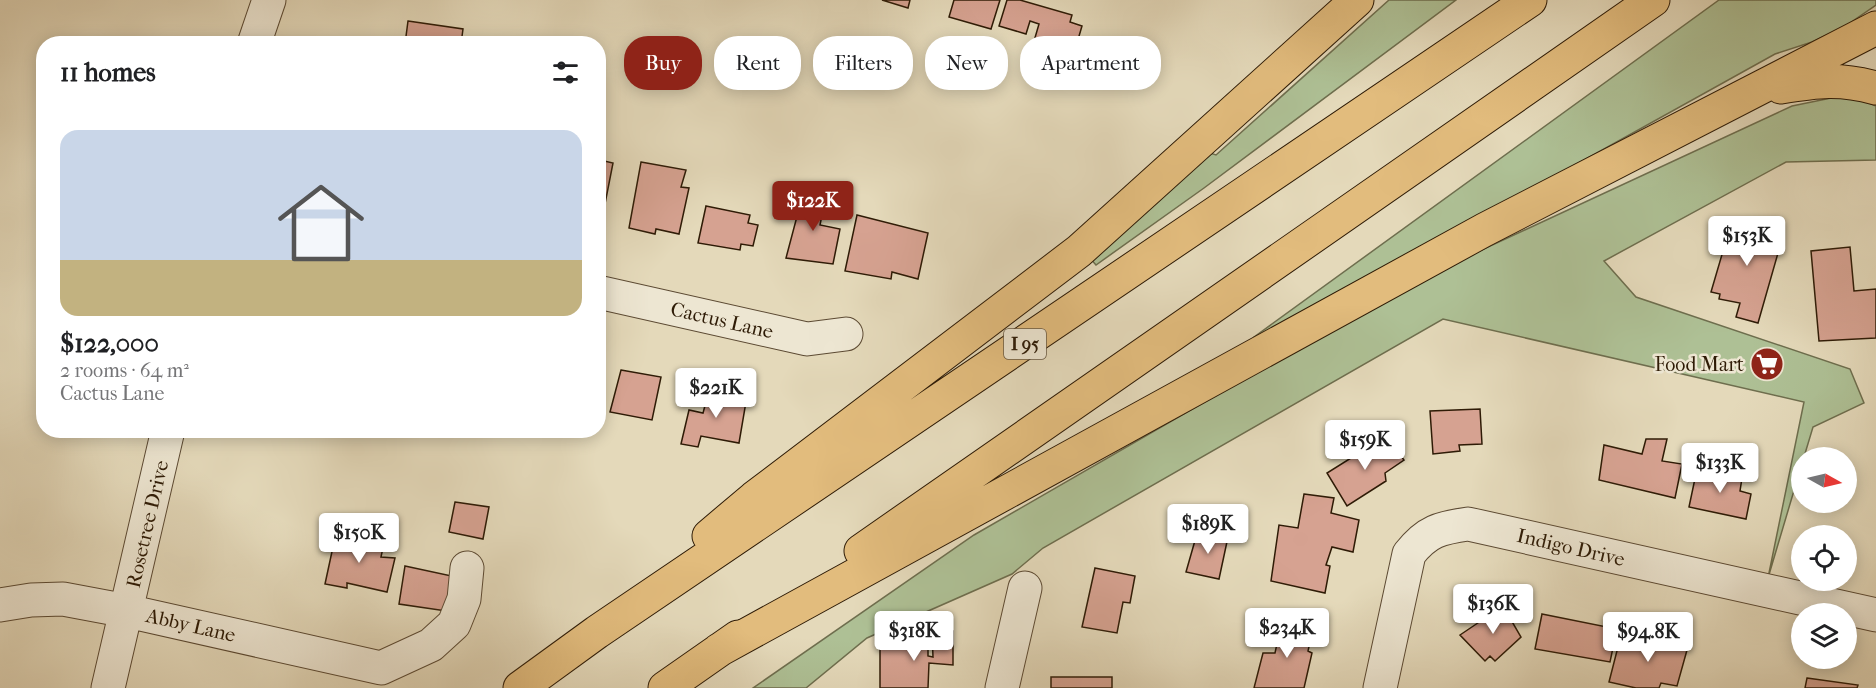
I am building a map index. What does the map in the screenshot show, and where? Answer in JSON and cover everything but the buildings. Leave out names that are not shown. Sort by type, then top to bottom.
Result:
[{"type":"highway","points":[[597,632],[754,498],[1079,251],[1357,0]]},
{"type":"highway","name":"I 95","points":[[520,688],[597,632],[1530,0]]},
{"type":"highway","points":[[665,688],[1653,0]]},
{"type":"highway","points":[[719,650],[1484,230],[1758,91],[1876,28]]},
{"type":"highway","points":[[1758,91],[1817,81],[1848,81],[1876,88]]},
{"type":"street","points":[[257,36],[269,0]]},
{"type":"street","name":"Cactus Lane","points":[[606,294],[807,339],[846,334]]},
{"type":"street","name":"Rosetree Drive","points":[[108,688],[166,438]]},
{"type":"street","name":"Indigo Drive","points":[[1380,688],[1409,554],[1420,540],[1439,528],[1468,524],[1876,615]]},
{"type":"street","name":"Abby Lane","points":[[0,605],[31,600],[63,599],[127,611],[381,668],[431,645],[454,624],[464,599],[467,568]]},
{"type":"street","points":[[1002,688],[1025,588]]},
{"type":"green space","points":[[1389,0],[1456,0],[1204,188],[1096,265],[1089,257],[1207,152],[1216,155]]},
{"type":"green space","points":[[1719,0],[1876,0],[1876,5],[1844,27],[1812,42],[1775,54],[1258,341],[1254,337]]},
{"type":"green space","points":[[1836,97],[1862,100],[1876,106],[1876,160],[1786,162],[1604,261],[1636,297],[1850,369],[1864,403],[1813,427],[1807,447],[1795,447],[1804,402],[1443,319],[1043,548],[1012,574],[867,638],[806,688],[753,688],[974,535],[1253,374],[1460,260],[1792,106]]},
{"type":"green space","points":[[1791,466],[1791,501],[1768,578]]},
{"type":"place","name":"Food Mart","points":[[1767,364]]}]
